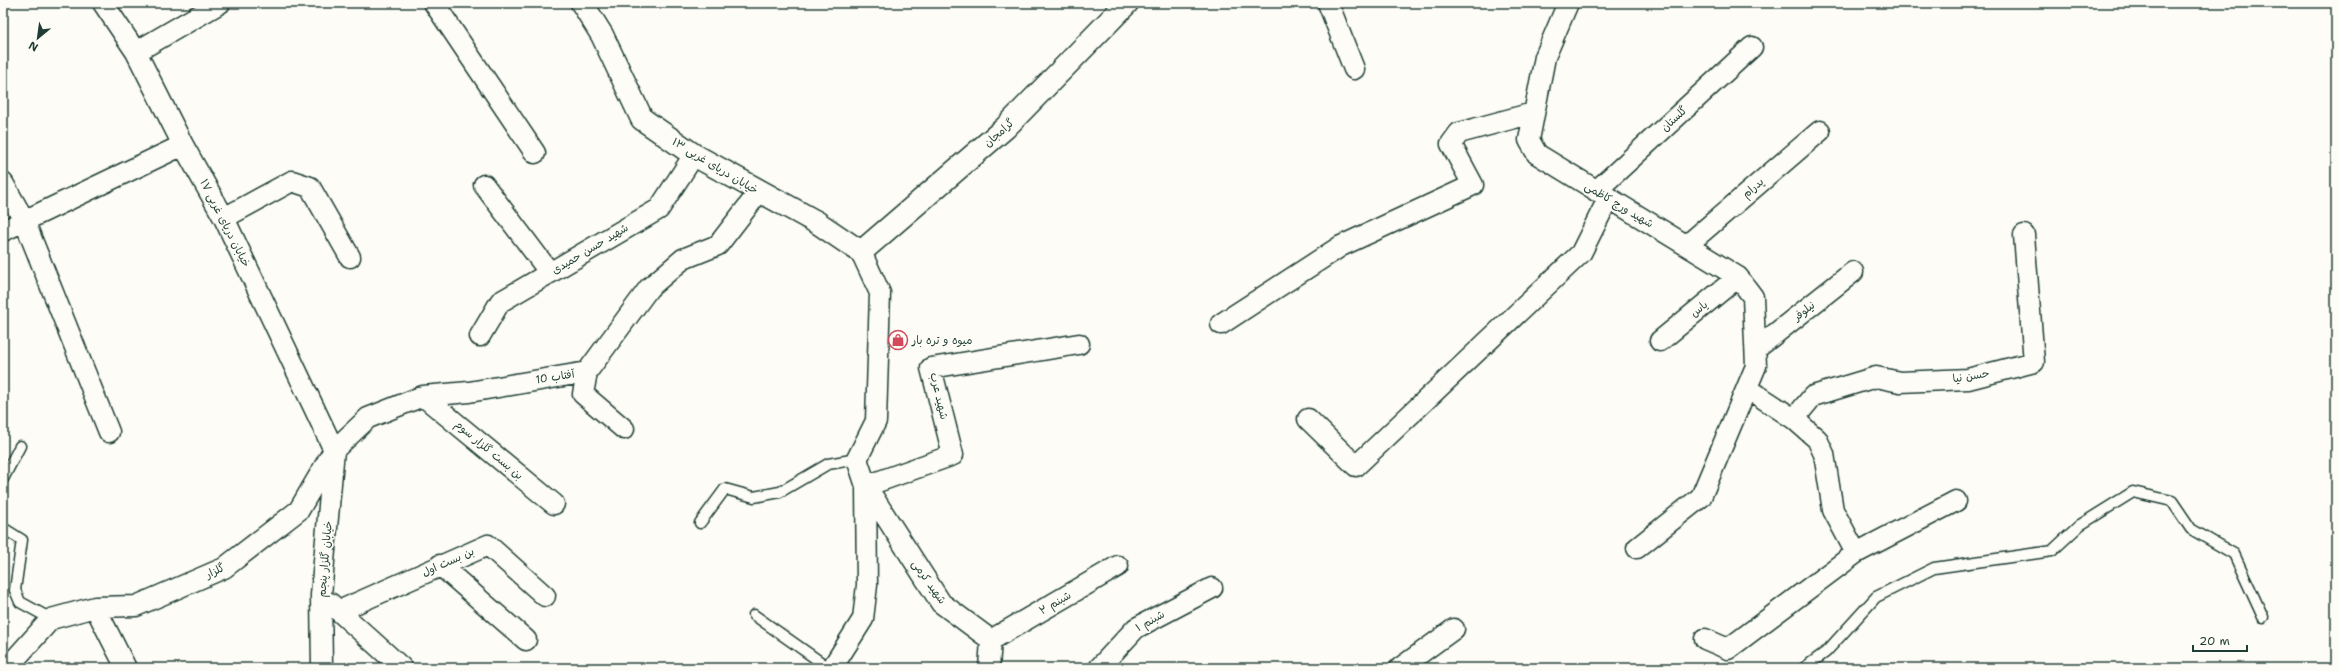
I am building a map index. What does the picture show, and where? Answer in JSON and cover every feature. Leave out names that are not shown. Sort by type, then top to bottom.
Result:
[{"type":"street","name":"خیابان دریای غربی ۱۷","points":[[103,3],[136,52],[183,145],[224,218],[334,450]]},
{"type":"street","points":[[136,52],[220,3]]},
{"type":"street","points":[[434,3],[535,153]]},
{"type":"street","name":"خیابان دریای غربی ۱۳","points":[[582,3],[602,35],[642,119],[694,155],[818,223],[861,252]]},
{"type":"street","name":"گرامجان","points":[[861,252],[1005,128],[1127,3]]},
{"type":"street","points":[[1328,3],[1354,69]]},
{"type":"street","name":"شهید ورچ کاظمی","points":[[1568,3],[1544,57],[1529,140],[1537,154],[1738,277],[1753,297],[1756,366],[1701,497],[1637,548]]},
{"type":"street","name":"گلستان","points":[[1602,195],[1752,47]]},
{"type":"street","points":[[1221,324],[1341,246],[1473,185],[1451,144],[1459,133],[1533,113]]},
{"type":"street","name":"پدرام","points":[[1687,245],[1820,131]]},
{"type":"street","points":[[3,231],[183,145]]},
{"type":"street","name":"شهید حسن حمیدی","points":[[480,336],[500,302],[659,209],[694,155]]},
{"type":"street","points":[[224,218],[292,181],[310,188],[350,257]]},
{"type":"street","points":[[3,183],[24,220],[109,432]]},
{"type":"street","points":[[484,185],[550,273]]},
{"type":"street","name":"آفتاب 10","points":[[334,450],[368,418],[423,396],[469,392],[587,372],[649,288],[683,259],[718,245],[759,192]]},
{"type":"street","points":[[1308,419],[1356,466],[1581,253],[1602,195]]},
{"type":"street","name":"حسن نیا","points":[[1794,419],[1813,396],[1876,377],[1900,382],[1968,378],[2034,362],[2024,235]]},
{"type":"street","points":[[832,668],[863,619],[867,585],[866,486],[857,459],[876,421],[880,293],[861,252]]},
{"type":"street","name":"نیلوفر","points":[[1756,349],[1853,272]]},
{"type":"street","name":"یاس","points":[[1660,341],[1738,277]]},
{"type":"street","name":"شهید عرب","points":[[866,486],[953,455],[931,368],[1079,344]]},
{"type":"street","points":[[587,372],[583,394],[624,429]]},
{"type":"street","points":[[1747,388],[1794,419],[1817,439],[1824,454],[1833,510],[1856,553]]},
{"type":"street","name":"بن بست گلزار سوم","points":[[423,396],[554,504]]},
{"type":"street","name":"خیابان گلزار پنجم","points":[[322,668],[321,595],[334,450]]},
{"type":"street","name":"گلزار","points":[[51,619],[95,607],[136,606],[224,568],[299,510],[334,450]]},
{"type":"street","name":"شهید کرمی","points":[[866,486],[941,603],[991,640]]},
{"type":"street","points":[[1705,639],[1728,649],[1856,553],[1956,501]]},
{"type":"street","name":"بن بست اول","points":[[339,611],[488,545],[545,596]]},
{"type":"street","points":[[440,565],[526,640]]},
{"type":"street","name":"شبنم ۲","points":[[991,640],[1118,566]]},
{"type":"street","name":"شبنم ۱","points":[[1099,668],[1136,628],[1212,588]]},
{"type":"street","points":[[321,595],[402,668]]},
{"type":"street","points":[[95,607],[126,668]]},
{"type":"street","points":[[7,668],[51,619]]},
{"type":"street","points":[[1400,668],[1454,629]]},
{"type":"street","points":[[989,668],[991,640]]},
{"type":"lane","points":[[3,479],[20,446]]},
{"type":"lane","points":[[700,522],[725,490],[754,497],[780,492],[828,464],[857,459]]},
{"type":"lane","points":[[1804,668],[1826,652],[1876,597],[1934,568],[2052,551],[2080,525],[2133,492],[2172,501],[2191,529],[2234,554],[2263,617]]},
{"type":"lane","points":[[3,528],[22,540],[15,590],[20,602],[51,619]]},
{"type":"lane","points":[[754,615],[829,668]]},
{"type":"place","name":"میوه و تره بار","points":[[898,340]]}]
